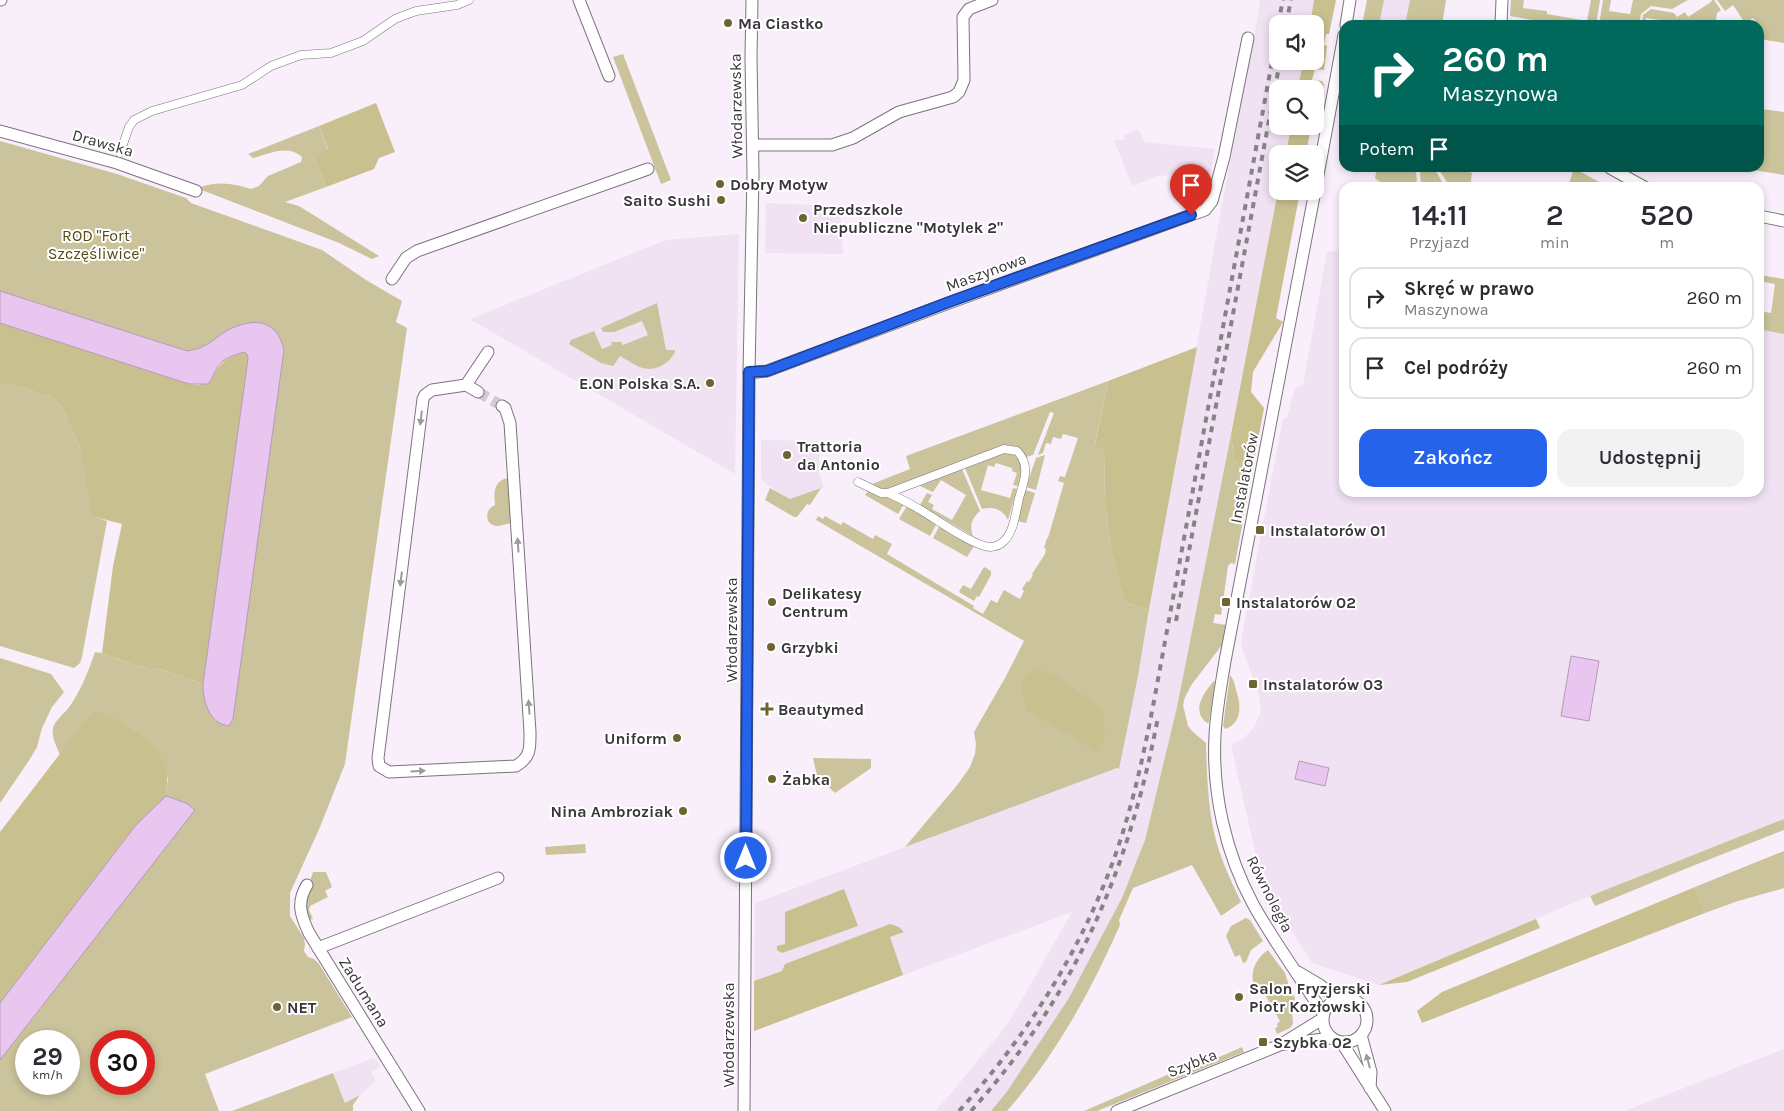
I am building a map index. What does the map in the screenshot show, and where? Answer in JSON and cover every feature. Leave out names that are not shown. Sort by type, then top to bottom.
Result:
[{"type":"street","points":[[120,154],[129,127],[134,120],[152,111],[242,85],[271,66],[301,55],[331,53],[363,41],[395,20],[416,11],[457,5],[469,0]]},
{"type":"street","points":[[580,0],[609,76]]},
{"type":"street","name":"Włodarzewska","points":[[744,1111],[749,372],[753,145],[752,0]]},
{"type":"street","points":[[753,145],[832,145],[852,138],[899,112],[953,97],[959,92],[964,80],[963,17],[969,9],[992,0]]},
{"type":"street","points":[[1347,20],[1350,0]]},
{"type":"street","points":[[1501,20],[1502,0]]},
{"type":"street","name":"Maszynowa","points":[[749,372],[767,371],[949,302],[1205,210],[1212,201],[1224,157],[1248,38]]},
{"type":"street","name":"Instalatorów","points":[[1324,145],[1339,63]]},
{"type":"street","name":"Drawska","points":[[0,131],[117,163],[196,191]]},
{"type":"street","points":[[392,279],[406,258],[416,251],[648,169]]},
{"type":"street","points":[[1617,172],[1635,182]]},
{"type":"street","name":"Instalatorów","points":[[1216,772],[1216,724],[1225,661],[1313,200]]},
{"type":"street","points":[[1764,217],[1784,221]]},
{"type":"street","points":[[466,385],[488,352]]},
{"type":"street","points":[[478,392],[466,385],[432,390],[423,399],[378,758],[379,766],[389,772],[516,766],[525,761],[528,755],[530,732],[510,423],[505,408],[502,406]]},
{"type":"street","points":[[858,482],[881,493],[888,492],[1004,449],[1017,451],[1023,459],[1025,466],[1025,477],[1010,532],[1004,541],[993,547],[974,542],[888,492]]},
{"type":"street","name":"Równoległa","points":[[1216,772],[1222,818],[1234,862],[1253,904],[1323,1016]]},
{"type":"street","points":[[318,948],[498,878]]},
{"type":"street","name":"Zadumana","points":[[307,885],[301,895],[301,913],[309,934],[419,1111]]},
{"type":"street","name":"Równoległa","points":[[1293,969],[1320,985],[1337,999]]},
{"type":"street","points":[[1342,1043],[1353,1041],[1361,1035],[1367,1022],[1367,1017],[1362,1007],[1356,1001],[1346,998],[1331,1002],[1323,1016],[1324,1030],[1331,1038],[1342,1043],[1385,1111]]},
{"type":"street","name":"Szybka","points":[[1117,1111],[1280,1045],[1323,1016]]},
{"type":"street","points":[[1361,1035],[1371,1072],[1370,1088]]},
{"type":"street","name":"Szybka","points":[[1280,1045],[1331,1038]]},
{"type":"shaded area","points":[[1259,0],[1314,0],[1312,15],[1269,15],[1269,70],[1301,70],[1300,80],[1269,80],[1269,135],[1289,135],[1288,145],[1269,145],[1269,200],[1276,200],[1177,707],[1145,840],[1119,920],[1120,925],[1094,980],[1070,1024],[1007,1111],[935,1111],[1009,1022],[1072,912],[754,1031],[755,903],[1118,769],[1138,676],[1220,215],[1260,4]]},
{"type":"shaded area","points":[[1314,0],[1336,0],[1329,34],[1326,34],[1324,45],[1324,15],[1312,15]]},
{"type":"shaded area","points":[[1369,0],[1442,0],[1438,20],[1366,20]]},
{"type":"shaded area","points":[[1324,45],[1327,46],[1324,70]]},
{"type":"shaded area","points":[[1301,70],[1315,70],[1312,80],[1300,80]]},
{"type":"shaded area","points":[[376,103],[395,152],[379,158],[374,169],[326,187],[314,156],[328,149],[319,126]]},
{"type":"shaded area","points":[[1138,129],[1144,142],[1215,149],[1210,176],[1157,176],[1132,186],[1114,140],[1124,140],[1123,136]]},
{"type":"shaded area","points":[[1289,135],[1309,135],[1308,145],[1288,145]]},
{"type":"shaded area","points":[[1276,200],[1298,200],[1276,318],[1283,322],[1253,372],[1251,392],[1264,408],[1250,483],[1234,458],[1231,434]]},
{"type":"shaded area","points":[[766,203],[840,206],[843,254],[765,253]]},
{"type":"shaded area","points":[[739,234],[735,474],[470,319],[666,240]]},
{"type":"shaded area","points":[[1339,251],[1339,497],[1764,497],[1764,327],[1784,331],[1784,819],[1590,896],[1379,985],[1312,963],[1263,887],[1231,745],[1244,738],[1254,727],[1261,711],[1259,695],[1241,641],[1283,418],[1287,418],[1295,388],[1303,385],[1327,252]]},
{"type":"shaded area","points":[[0,291],[187,351],[202,347],[228,330],[255,322],[263,323],[270,327],[281,340],[284,350],[233,719],[229,726],[216,721],[208,711],[203,684],[248,359],[247,354],[244,352],[223,361],[208,384],[189,384],[0,323]]},
{"type":"shaded area","points":[[0,323],[189,384],[199,385],[212,379],[224,361],[244,352],[247,354],[248,359],[203,684],[157,668],[134,665],[102,653],[113,566],[122,524],[95,517],[91,511],[81,450],[62,408],[53,398],[11,384],[0,384]]},
{"type":"shaded area","points":[[1197,347],[1149,610],[1124,602],[1111,550],[1105,503],[1104,449],[1094,448],[1108,381]]},
{"type":"shaded area","points":[[761,440],[819,441],[819,476],[824,487],[790,499],[766,484],[761,479]]},
{"type":"shaded area","points":[[1571,656],[1599,661],[1589,721],[1561,716]]},
{"type":"shaded area","points":[[1035,669],[1051,673],[1102,709],[1105,726],[1103,741],[1098,752],[1026,710],[1023,696],[1023,679]]},
{"type":"shaded area","points":[[95,708],[126,725],[146,739],[154,748],[166,768],[166,796],[136,825],[0,1003],[0,832]]},
{"type":"shaded area","points":[[1299,761],[1329,768],[1325,786],[1295,779]]},
{"type":"shaded area","points":[[166,796],[186,803],[195,810],[23,1030],[15,1030],[15,1041],[0,1060],[0,1003],[136,825]]},
{"type":"shaded area","points":[[1695,887],[1705,913],[1422,1023],[1417,1011],[1442,992]]},
{"type":"shaded area","points":[[844,889],[858,926],[782,953],[777,950],[777,946],[785,944],[785,912]]},
{"type":"shaded area","points":[[1536,919],[1540,928],[1407,982],[1379,985]]},
{"type":"shaded area","points":[[890,924],[899,927],[904,932],[890,937],[903,975],[754,1031],[754,981],[782,971],[785,964]]},
{"type":"shaded area","points":[[1784,1049],[1784,1111],[1625,1111]]},
{"type":"shaded area","points":[[374,1058],[381,1066],[371,1072],[376,1081],[360,1095],[345,1103],[333,1073]]},
{"type":"green space","points":[[1367,0],[1384,0],[1380,20],[1363,20]]},
{"type":"green space","points":[[1410,0],[1446,0],[1443,20],[1406,20]]},
{"type":"green space","points":[[1511,0],[1524,0],[1523,8],[1547,11],[1547,14],[1581,20],[1534,20],[1510,16]]},
{"type":"green space","points":[[1591,0],[1600,0],[1597,20],[1587,20]]},
{"type":"green space","points":[[1603,0],[1611,0],[1609,11],[1630,14],[1633,0],[1688,0],[1672,9],[1651,6],[1641,14],[1640,20],[1600,20]]},
{"type":"green space","points":[[1714,0],[1721,10],[1717,13],[1716,20],[1660,20],[1646,18],[1642,20],[1643,15],[1651,9],[1674,13],[1677,17],[1685,12],[1688,17]]},
{"type":"green space","points":[[1717,0],[1784,0],[1784,43],[1764,40],[1764,20],[1755,20],[1753,18],[1743,20],[1733,5],[1725,11]]},
{"type":"green space","points":[[623,54],[671,180],[661,184],[613,57]]},
{"type":"green space","points":[[1764,109],[1784,112],[1784,175],[1764,172]]},
{"type":"green space","points":[[319,126],[328,150],[314,156],[326,187],[285,202],[299,206],[379,256],[372,259],[339,243],[199,189],[207,185],[220,183],[251,189],[259,186],[268,176],[301,162],[302,157],[290,151],[272,152],[253,158],[248,154]]},
{"type":"green space","name":"ROD \"Fort Szczęśliwice\"","points":[[0,141],[117,174],[322,250],[366,280],[402,301],[396,322],[407,328],[345,764],[320,827],[290,893],[290,916],[304,938],[304,951],[308,957],[314,959],[319,964],[352,1017],[205,1074],[219,1111],[0,1111],[0,1060],[15,1041],[15,1095],[80,1095],[80,1030],[23,1030],[194,810],[186,803],[166,796],[168,778],[130,729],[95,708],[60,755],[54,738],[54,725],[78,693],[95,652],[134,665],[157,668],[203,684],[207,707],[222,725],[263,323],[237,326],[202,347],[187,351],[0,291]]},
{"type":"green space","points":[[1376,172],[1416,172],[1417,180],[1416,182],[1381,182],[1375,178]]},
{"type":"green space","points":[[1420,172],[1436,172],[1442,182],[1421,182]]},
{"type":"green space","points":[[1441,172],[1472,173],[1471,182],[1447,182]]},
{"type":"green space","points":[[1573,172],[1581,172],[1599,182],[1570,182]]},
{"type":"green space","points":[[1764,276],[1784,279],[1784,334],[1764,330],[1764,312],[1771,313],[1775,284],[1764,282]]},
{"type":"green space","points":[[657,303],[666,350],[675,350],[671,358],[661,366],[650,369],[645,368],[635,365],[620,356],[613,366],[601,363],[569,344],[571,340],[594,331],[602,349],[612,345],[611,342],[621,342],[623,345],[648,335],[642,321],[614,332],[603,332],[601,328]]},
{"type":"green space","points":[[1108,381],[1094,447],[1104,449],[1105,503],[1111,550],[1124,602],[1149,610],[1119,769],[1117,768],[905,847],[970,767],[975,754],[974,732],[1024,641],[816,520],[818,516],[823,519],[825,516],[841,525],[843,522],[873,539],[875,535],[892,544],[887,554],[974,606],[973,608],[983,614],[991,600],[997,603],[1004,590],[1020,599],[1024,591],[1022,589],[1027,581],[1029,582],[1045,554],[1046,549],[1044,548],[1064,483],[1058,481],[1060,476],[1065,477],[1078,438],[1063,434],[1061,439],[1053,437],[1051,444],[1046,443],[1043,453],[1038,455],[1054,413],[1050,412],[1033,455],[1026,457],[1015,446],[1003,445],[887,489],[872,484],[910,469],[906,456]]},
{"type":"green space","points":[[0,384],[11,384],[53,398],[62,408],[81,450],[95,517],[107,521],[82,657],[80,663],[74,668],[0,646]]},
{"type":"green space","points":[[1231,434],[1234,458],[1250,483],[1235,564],[1231,563],[1228,566],[1221,615],[1215,614],[1213,623],[1226,625],[1222,645],[1192,684],[1183,705],[1188,726],[1206,743],[1208,794],[1214,832],[1222,859],[1241,902],[1221,916],[1192,865],[1133,888],[1119,920],[1120,925],[1097,974],[1071,1022],[1041,1068],[1007,1111],[991,1111],[1006,1093],[1069,998],[1122,898],[1145,840],[1177,707]]},
{"type":"green space","points":[[1004,453],[1016,456],[1019,459],[1021,475],[1018,486],[1013,485],[1017,473],[1012,471],[1012,468],[996,463],[994,467],[988,465],[981,490],[1010,498],[1013,488],[1017,489],[1008,520],[998,510],[982,509],[965,468]]},
{"type":"green space","points":[[1045,455],[1036,490],[1026,487],[1036,458]]},
{"type":"green space","points":[[962,469],[980,511],[972,522],[973,536],[920,505],[927,493],[932,495],[928,502],[934,505],[932,509],[952,520],[966,495],[941,480],[933,492],[920,486]]},
{"type":"green space","points":[[508,478],[511,523],[499,526],[493,525],[488,521],[488,511],[495,505],[497,485]]},
{"type":"green space","points":[[770,488],[790,499],[821,488],[810,505],[807,504],[797,517],[794,517],[765,500]]},
{"type":"green space","points":[[1025,490],[1035,493],[1026,523],[1017,521]]},
{"type":"green space","points":[[868,491],[881,498],[889,497],[904,504],[898,514],[865,495]]},
{"type":"green space","points":[[907,506],[937,523],[930,536],[899,519]]},
{"type":"green space","points":[[940,525],[974,546],[967,557],[933,538]]},
{"type":"green space","points":[[984,567],[991,571],[991,575],[979,597],[977,596],[974,601],[959,592],[963,585],[971,589]]},
{"type":"green space","points":[[0,658],[51,674],[64,692],[52,707],[42,728],[37,747],[0,803]]},
{"type":"green space","points":[[1230,675],[1238,695],[1239,712],[1235,722],[1225,729],[1223,726]]},
{"type":"green space","points":[[1214,681],[1209,722],[1207,723],[1200,713],[1200,702]]},
{"type":"green space","points":[[813,758],[871,759],[871,768],[835,793],[817,776]]},
{"type":"green space","points":[[1784,819],[1784,830],[1595,906],[1590,896]]},
{"type":"green space","points":[[585,844],[586,853],[546,855],[545,847]]},
{"type":"green space","points":[[1784,851],[1784,888],[1705,913],[1695,887]]},
{"type":"green space","points":[[313,872],[326,872],[332,887],[325,891],[328,897],[310,906],[309,910],[313,919],[309,920],[306,896]]},
{"type":"green space","points":[[1246,918],[1250,920],[1263,941],[1251,950],[1246,962],[1243,963],[1240,955],[1235,957],[1226,936],[1231,926]]},
{"type":"green space","points":[[1268,950],[1285,973],[1295,998],[1292,1011],[1293,1024],[1290,1028],[1277,1034],[1275,1028],[1278,1027],[1277,1024],[1280,1021],[1259,984],[1255,986],[1253,981],[1253,971],[1257,961]]},
{"type":"green space","points":[[1242,1047],[1244,1052],[1097,1111],[1084,1111],[1174,1072],[1176,1076]]},
{"type":"green space","points":[[333,1073],[345,1103],[360,1095],[353,1105],[353,1111],[232,1111]]},
{"type":"tunnel","points":[[478,392],[502,406]]},
{"type":"railway","points":[[1280,15],[1283,0]]},
{"type":"railway","points":[[1288,15],[1291,0]]},
{"type":"railway","points":[[959,1111],[1007,1053],[1050,991],[1069,959],[1086,925],[1115,856],[1133,798],[1154,701],[1270,70]]},
{"type":"railway","points":[[1176,621],[1278,70]]},
{"type":"railway","points":[[971,1111],[1008,1067],[1040,1022],[1069,975],[1093,928],[1114,878],[1131,827],[1146,773],[1158,717]]},
{"type":"place","name":"Ma Ciastko","points":[[728,23]]},
{"type":"place","name":"Dobry Motyw","points":[[720,184]]},
{"type":"place","name":"Saito Sushi","points":[[721,200]]},
{"type":"place","name":"Przedszkole Niepubliczne \"Motylek 2\"","points":[[803,218]]},
{"type":"place","name":"E.ON Polska S.A.","points":[[710,383]]},
{"type":"place","name":"Trattoria da Antonio","points":[[787,455]]},
{"type":"place","name":"Instalatorów 01","points":[[1260,530]]},
{"type":"place","name":"Delikatesy Centrum","points":[[772,602]]},
{"type":"place","name":"Instalatorów 02","points":[[1226,602]]},
{"type":"place","name":"Grzybki","points":[[771,647]]},
{"type":"place","name":"Instalatorów 03","points":[[1253,684]]},
{"type":"place","name":"Beautymed","points":[[767,709]]},
{"type":"place","name":"Uniform","points":[[677,738]]},
{"type":"place","name":"Żabka","points":[[772,779]]},
{"type":"place","name":"Nina Ambroziak","points":[[683,811]]},
{"type":"place","name":"Salon Fryzjerski Piotr Kozłowski","points":[[1239,997]]},
{"type":"place","name":"NET","points":[[277,1007]]},
{"type":"place","name":"Szybka 02","points":[[1263,1042]]},
{"type":"route","points":[[746,858],[749,372],[767,371],[949,302],[1191,215]]}]
